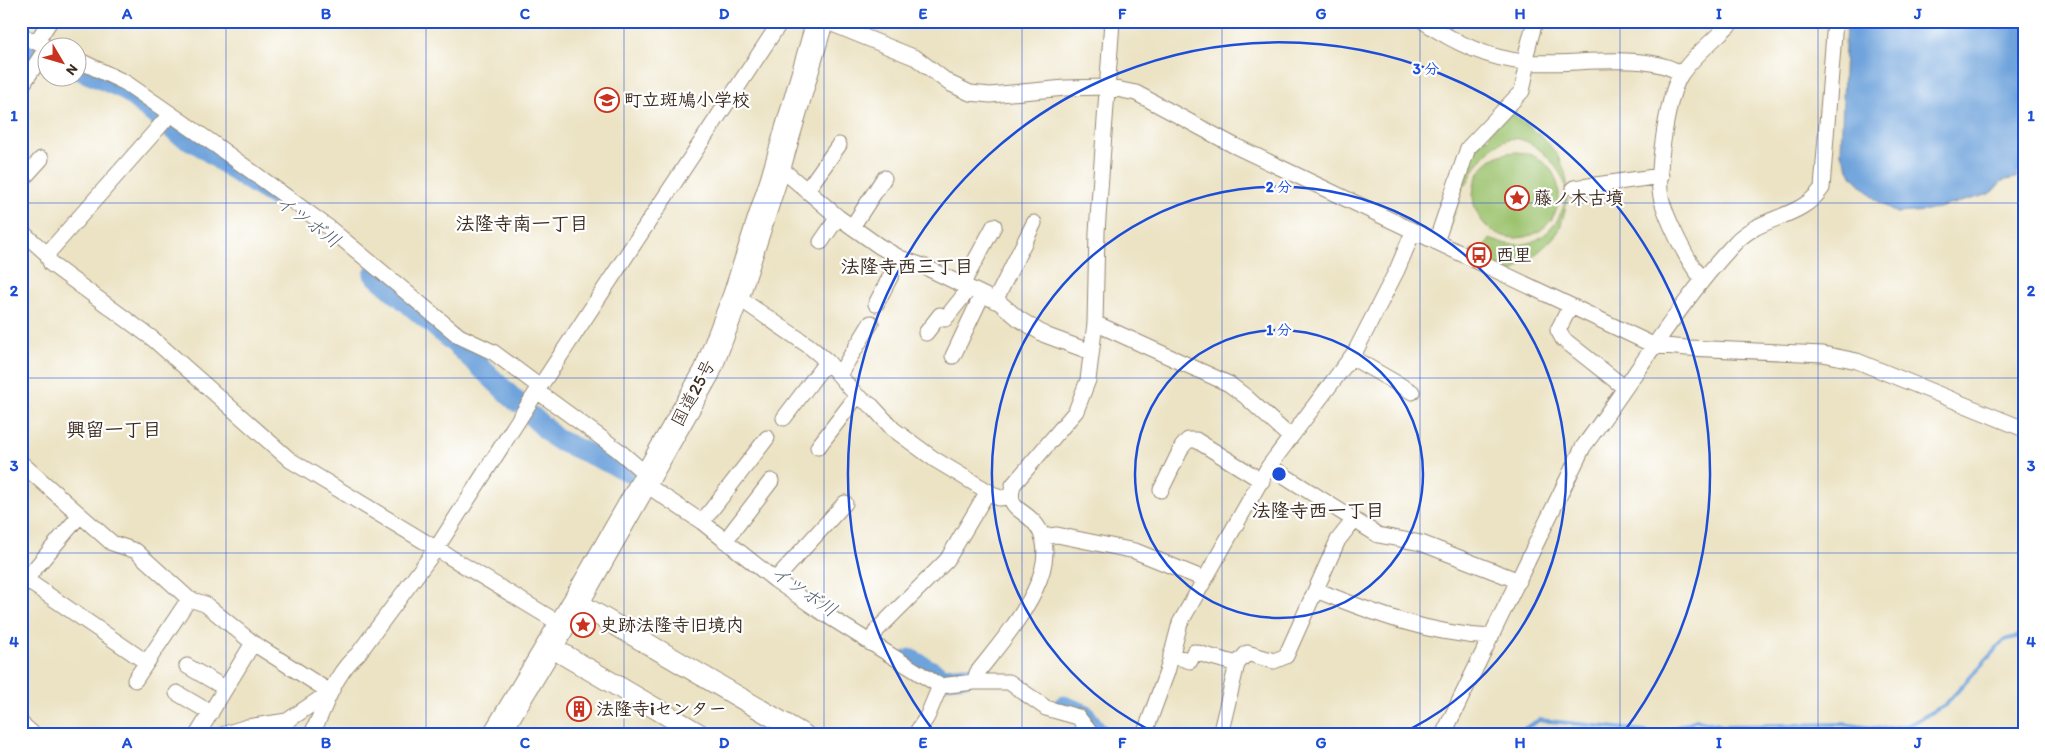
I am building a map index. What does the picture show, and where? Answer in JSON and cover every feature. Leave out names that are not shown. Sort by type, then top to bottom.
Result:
[{"type":"highway","name":"国道25号","points":[[496,735],[647,481],[707,372],[736,296],[778,166],[820,21]]},
{"type":"main road","points":[[576,602],[804,735]]},
{"type":"main road","points":[[556,636],[701,735]]},
{"type":"main road","points":[[21,728],[29,735]]},
{"type":"street","points":[[46,38],[50,21]]},
{"type":"street","points":[[312,735],[326,707],[330,692],[346,664],[358,654],[436,549],[781,21]]},
{"type":"street","points":[[825,21],[916,58],[949,83],[970,94],[990,95],[1065,88],[1106,87],[1136,93],[1233,145],[1653,345],[1823,354],[1857,361],[2024,429]]},
{"type":"street","points":[[974,682],[976,673],[1025,611],[1038,586],[1043,558],[1042,537],[1033,522],[1014,506],[1010,497],[1013,485],[1076,411],[1088,380],[1095,323],[1097,232],[1108,110],[1106,87],[1112,21]]},
{"type":"street","points":[[1423,21],[1445,36],[1480,52],[1526,62],[1634,61],[1674,68],[1681,74]]},
{"type":"street","points":[[1436,242],[1468,148],[1522,91],[1534,21]]},
{"type":"street","points":[[1703,279],[1687,258],[1667,216],[1660,192],[1661,162],[1673,89],[1681,74],[1733,21]]},
{"type":"street","points":[[1443,735],[1520,581],[1583,447],[1653,345],[1703,279],[1735,242],[1754,227],[1801,208],[1814,200],[1822,188],[1835,21]]},
{"type":"street","points":[[21,35],[38,46]]},
{"type":"street","points":[[21,87],[38,58]]},
{"type":"street","points":[[88,65],[126,83],[165,119],[328,227],[459,336],[493,352],[618,450],[647,481],[704,520],[779,576],[940,686],[974,682],[1009,682],[1046,708],[1078,717],[1092,735]]},
{"type":"street","points":[[47,254],[165,119]]},
{"type":"street","points":[[807,190],[839,145]]},
{"type":"street","points":[[21,181],[40,159]]},
{"type":"street","points":[[778,166],[838,217],[900,258],[923,266],[977,293],[1045,335],[1090,352]]},
{"type":"street","points":[[1574,188],[1661,176]]},
{"type":"street","points":[[852,227],[884,178]]},
{"type":"street","points":[[821,242],[838,217]]},
{"type":"street","points":[[926,334],[940,316],[946,320],[977,293],[1034,223]]},
{"type":"street","points":[[953,356],[977,293],[994,226]]},
{"type":"street","points":[[21,231],[47,254],[51,264],[153,340],[290,460],[436,549],[556,636]]},
{"type":"street","points":[[1144,735],[1180,623],[1269,466],[1351,357],[1397,270],[1413,232]]},
{"type":"street","points":[[876,304],[900,258]]},
{"type":"street","points":[[736,296],[809,346],[826,361],[857,396],[872,406],[893,429],[934,459],[999,498],[1010,497]]},
{"type":"street","points":[[1570,307],[1558,330],[1563,339],[1625,388]]},
{"type":"street","points":[[839,375],[871,323]]},
{"type":"street","points":[[1095,323],[1229,384],[1290,437]]},
{"type":"street","points":[[1351,357],[1412,392]]},
{"type":"street","points":[[784,418],[826,361]]},
{"type":"street","points":[[818,447],[857,396]]},
{"type":"street","points":[[704,520],[767,438]]},
{"type":"street","points":[[1161,490],[1182,446],[1188,440],[1196,440],[1262,481]]},
{"type":"street","points":[[22,466],[112,543],[136,551],[189,600],[205,604],[253,643],[330,692]]},
{"type":"street","points":[[1269,466],[1353,521],[1378,535],[1421,543],[1520,581]]},
{"type":"street","points":[[727,538],[771,481]]},
{"type":"street","points":[[872,640],[947,560],[988,491]]},
{"type":"street","points":[[779,576],[845,503]]},
{"type":"street","points":[[80,515],[23,582],[146,662]]},
{"type":"street","points":[[1220,735],[1237,664],[1246,654],[1274,661],[1286,656],[1338,540],[1353,521]]},
{"type":"street","points":[[1042,537],[1057,535],[1135,550],[1204,579]]},
{"type":"street","points":[[1316,590],[1380,616],[1466,636],[1491,637]]},
{"type":"street","points":[[135,680],[189,600]]},
{"type":"street","points":[[197,735],[253,643]]},
{"type":"street","points":[[1171,655],[1190,661],[1194,652],[1237,664]]},
{"type":"street","points":[[188,666],[225,688]]},
{"type":"street","points":[[915,735],[927,717],[940,686]]},
{"type":"street","points":[[222,735],[247,727],[287,721],[330,692]]},
{"type":"street","points":[[177,693],[210,713]]},
{"type":"green space","points":[[1511,113],[1536,132],[1556,153],[1567,179],[1568,194],[1558,232],[1542,249],[1512,273],[1470,252],[1472,249],[1481,254],[1490,239],[1516,245],[1535,241],[1547,233],[1561,213],[1566,197],[1564,181],[1547,157],[1530,143],[1512,138],[1497,144],[1486,154],[1473,171],[1467,184],[1463,185],[1446,241],[1443,239],[1473,152],[1484,137],[1487,139],[1490,136],[1488,134]]},
{"type":"green space","points":[[1516,152],[1533,155],[1552,171],[1556,178],[1559,195],[1556,212],[1540,231],[1533,235],[1516,238],[1499,235],[1480,219],[1476,212],[1473,195],[1476,178],[1492,159],[1499,155]]},
{"type":"water","points":[[1846,21],[2024,21],[2024,153],[2016,178],[2002,181],[1990,194],[1927,211],[1897,213],[1876,200],[1853,177],[1841,153]]},
{"type":"waterway","name":"イツボ川","points":[[21,44],[38,52]]},
{"type":"waterway","name":"イツボ川","points":[[88,73],[124,89],[177,133],[201,146],[239,174],[280,199]]},
{"type":"waterway","name":"イツボ川","points":[[374,274],[458,346],[517,402]]},
{"type":"waterway","name":"イツボ川","points":[[533,417],[556,439],[634,474]]},
{"type":"waterway","points":[[1655,735],[1697,720],[1723,726],[1842,724],[1882,729],[1909,725],[1945,705],[2004,640],[2024,635]]},
{"type":"waterway","name":"イツボ川","points":[[910,659],[944,678],[965,676]]},
{"type":"waterway","name":"イツボ川","points":[[1064,706],[1084,714],[1100,735]]},
{"type":"waterway","points":[[1514,735],[1539,720],[1637,730],[1654,735]]},
{"type":"place","name":"町立斑鳩小学校","points":[[607,100]]},
{"type":"place","name":"藤ノ木古墳","points":[[1517,198]]},
{"type":"place","name":"西里","points":[[1479,255]]},
{"type":"place","name":"史跡法隆寺旧境内","points":[[583,625]]},
{"type":"place","name":"法隆寺iセンター","points":[[579,709]]},
{"type":"district","name":"法隆寺南一丁目","points":[[522,223]]},
{"type":"district","name":"法隆寺西三丁目","points":[[907,266]]},
{"type":"district","name":"興留一丁目","points":[[114,429]]},
{"type":"district","name":"法隆寺西一丁目","points":[[1318,510]]}]
